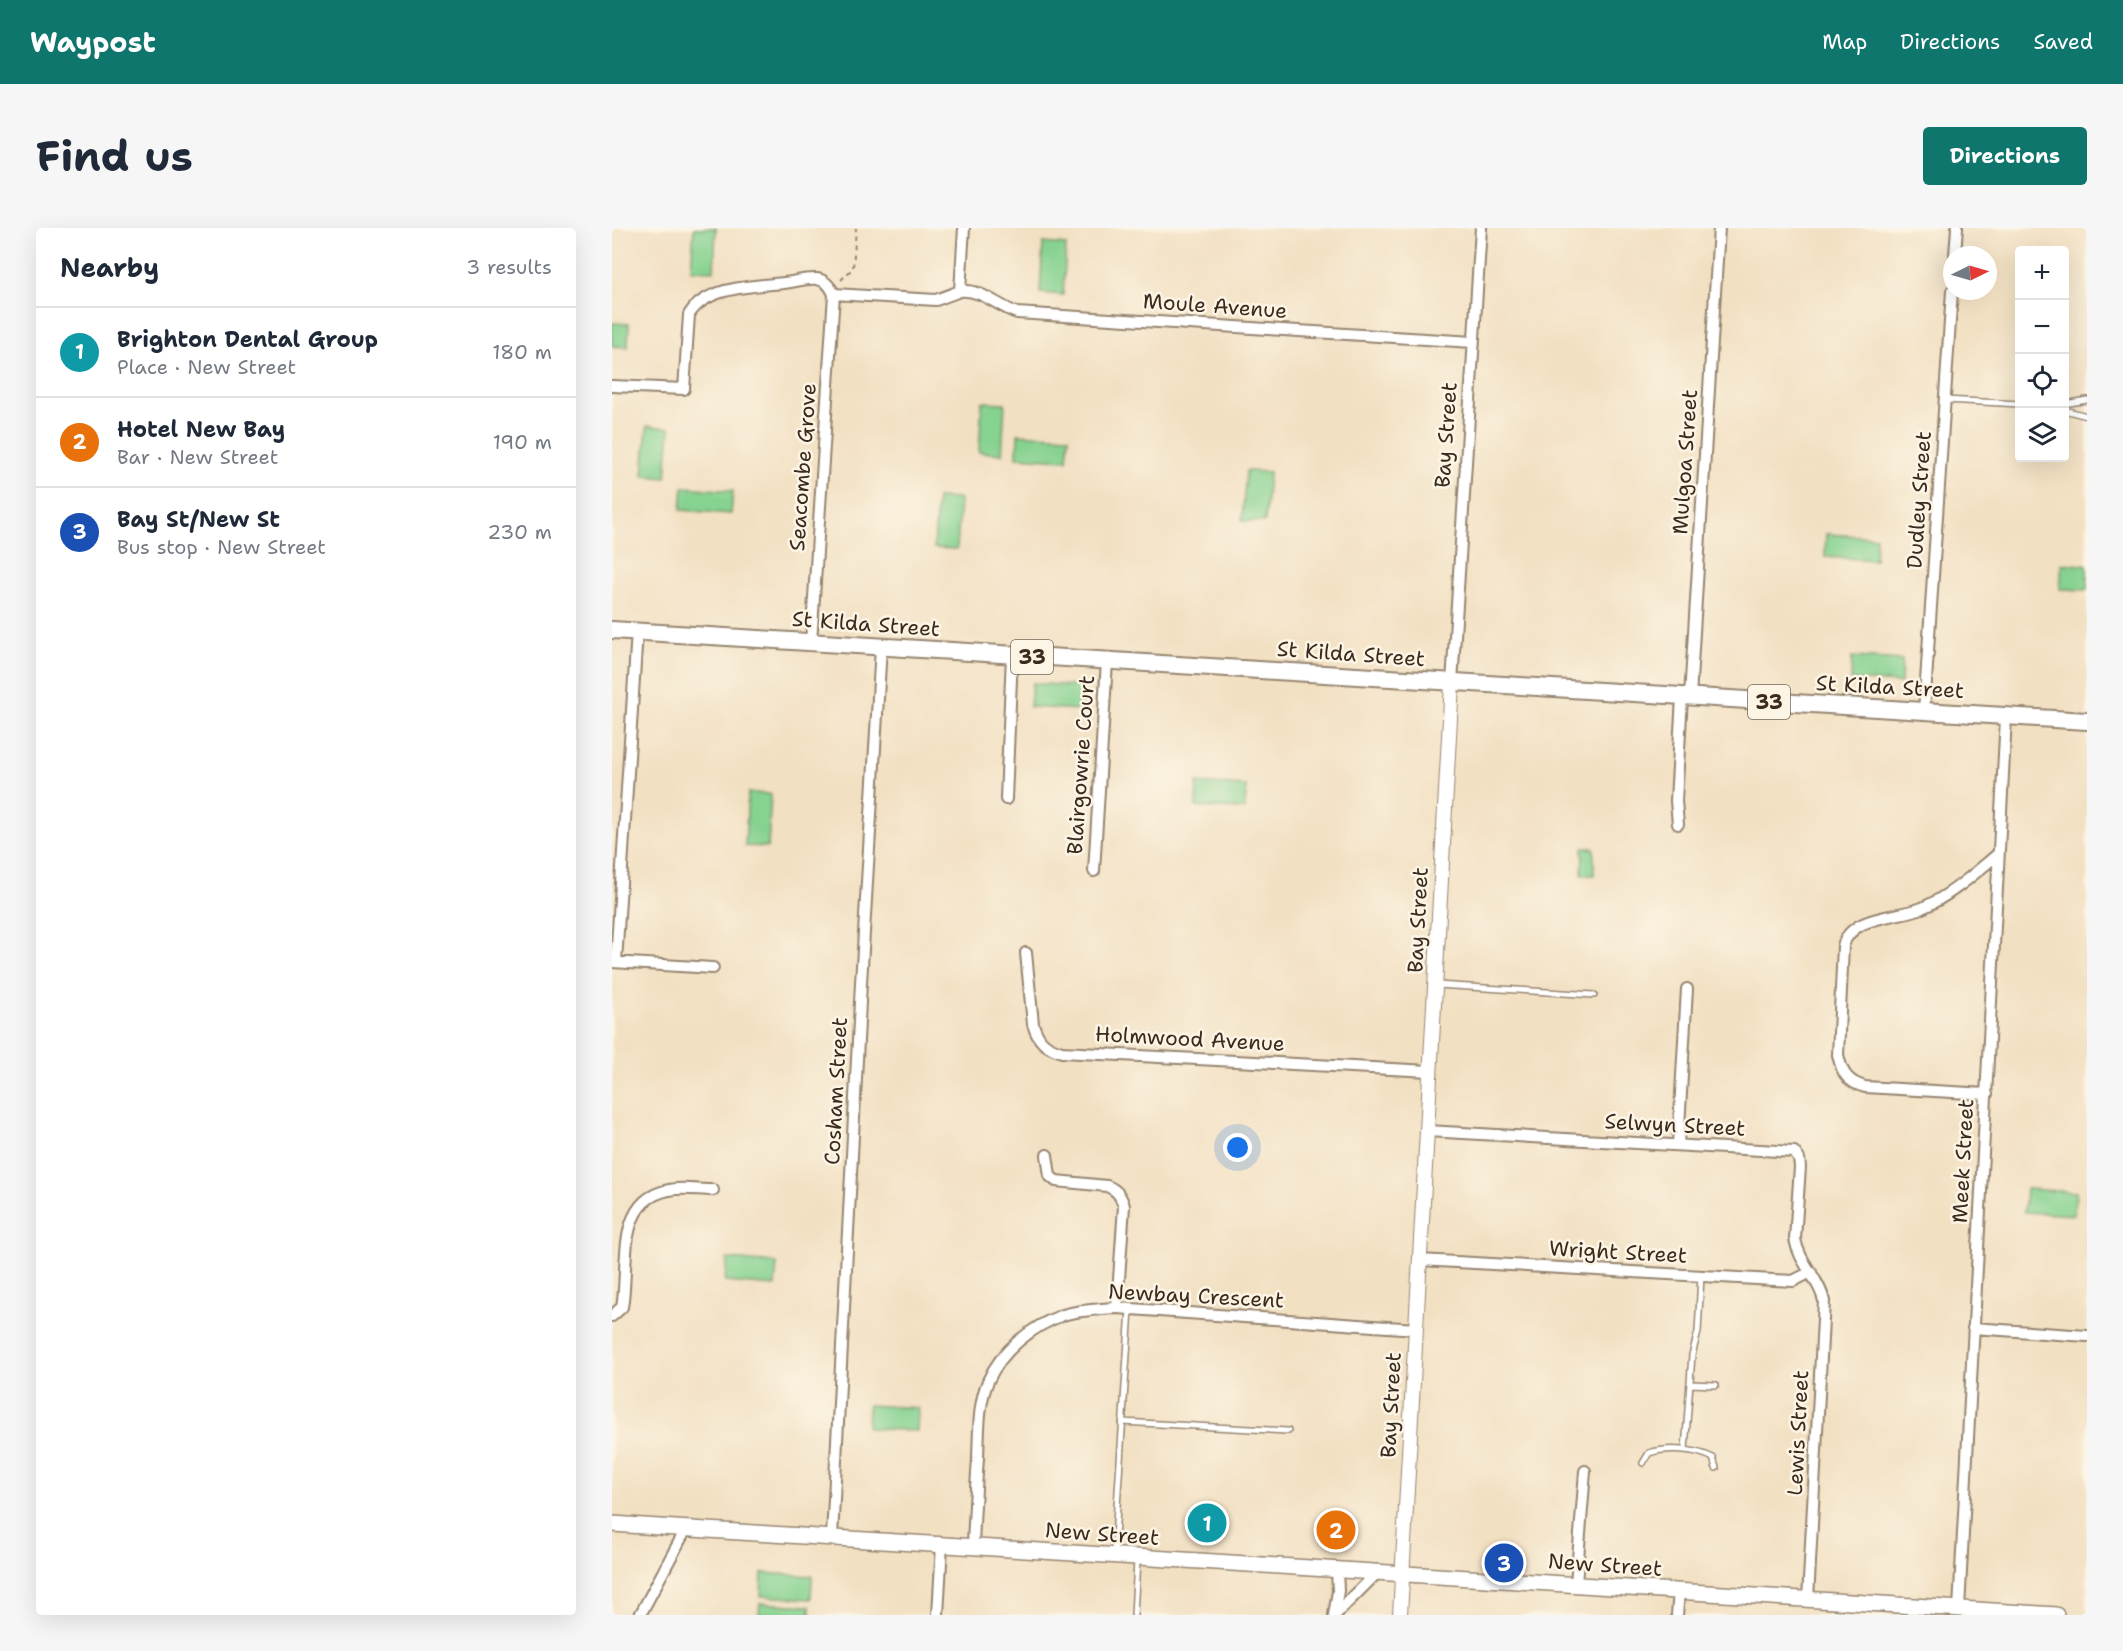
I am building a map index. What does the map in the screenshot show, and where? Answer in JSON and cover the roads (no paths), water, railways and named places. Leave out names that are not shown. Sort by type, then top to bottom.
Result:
[{"type":"main road","name":"St Kilda Street","points":[[612,630],[2087,721]]},
{"type":"main road","name":"New Street","points":[[612,1524],[2056,1615]]},
{"type":"street","points":[[612,386],[684,389],[690,315],[693,309],[716,294],[732,289],[820,280],[832,291],[936,300],[960,291],[964,228]]},
{"type":"street","name":"Bay Street","points":[[1400,1615],[1452,683],[1481,228]]},
{"type":"street","name":"Mulgoa Street","points":[[1678,825],[1676,801],[1686,697],[1719,228]]},
{"type":"street","points":[[1956,246],[1957,228]]},
{"type":"street","name":"Moule Avenue","points":[[960,291],[970,290],[981,294],[1005,309],[1017,313],[1473,342]]},
{"type":"street","name":"Seacombe Grove","points":[[811,643],[832,291]]},
{"type":"street","name":"Dudley Street","points":[[1924,711],[1951,300]]},
{"type":"street","points":[[637,631],[614,962],[713,968]]},
{"type":"street","name":"Cosham Street","points":[[832,1537],[881,647]]},
{"type":"street","points":[[1006,799],[1012,656]]},
{"type":"street","name":"Blairgowrie Court","points":[[1094,871],[1107,661]]},
{"type":"street","name":"Meek Street","points":[[1959,1609],[2006,717]]},
{"type":"street","points":[[1987,1094],[1865,1087],[1847,1079],[1840,1067],[1838,1056],[1843,946],[1846,936],[1852,929],[1922,908],[1945,895],[1998,854]]},
{"type":"street","name":"Holmwood Avenue","points":[[1026,953],[1036,1034],[1040,1042],[1062,1052],[1430,1071]]},
{"type":"street","points":[[1678,1145],[1687,989]]},
{"type":"street","name":"Selwyn Street","points":[[1427,1131],[1794,1152],[1799,1159],[1800,1167],[1795,1239],[1797,1248],[1811,1272]]},
{"type":"street","points":[[1047,1155],[1050,1176],[1056,1181],[1107,1186],[1114,1189],[1121,1197],[1124,1206],[1117,1308]]},
{"type":"street","points":[[612,1316],[622,1307],[627,1236],[634,1214],[651,1197],[667,1191],[713,1190]]},
{"type":"street","name":"Wright Street","points":[[1420,1260],[1793,1281],[1811,1272]]},
{"type":"street","name":"Lewis Street","points":[[1808,1599],[1824,1301],[1811,1272]]},
{"type":"street","name":"Newbay Crescent","points":[[973,1546],[981,1407],[988,1382],[999,1361],[1019,1340],[1041,1326],[1063,1316],[1117,1308],[1416,1329]]},
{"type":"street","points":[[1973,1328],[2087,1336]]},
{"type":"street","points":[[1576,1584],[1585,1471]]},
{"type":"street","points":[[640,1615],[686,1529]]},
{"type":"street","points":[[938,1615],[942,1544]]},
{"type":"street","points":[[1335,1615],[1338,1591],[1337,1569]]},
{"type":"street","points":[[1335,1615],[1378,1572]]},
{"type":"street","points":[[1677,1615],[1679,1591]]},
{"type":"lane","points":[[1945,400],[2015,404]]},
{"type":"lane","points":[[2069,403],[2087,400]]},
{"type":"lane","points":[[2069,411],[2087,416]]},
{"type":"lane","points":[[1435,985],[1594,994]]},
{"type":"lane","points":[[1685,1450],[1692,1355],[1698,1332],[1701,1276]]},
{"type":"lane","points":[[1114,1556],[1130,1309]]},
{"type":"lane","points":[[1690,1384],[1716,1385]]},
{"type":"lane","points":[[1122,1422],[1288,1431]]},
{"type":"lane","points":[[1643,1463],[1649,1453],[1685,1450],[1713,1458],[1716,1468]]},
{"type":"lane","points":[[1134,1615],[1137,1557]]},
{"type":"place","name":"Brighton Dental Group","points":[[1207,1523]]},
{"type":"place","name":"Hotel New Bay","points":[[1336,1530]]},
{"type":"place","name":"Bay St/New St","points":[[1504,1563]]}]
